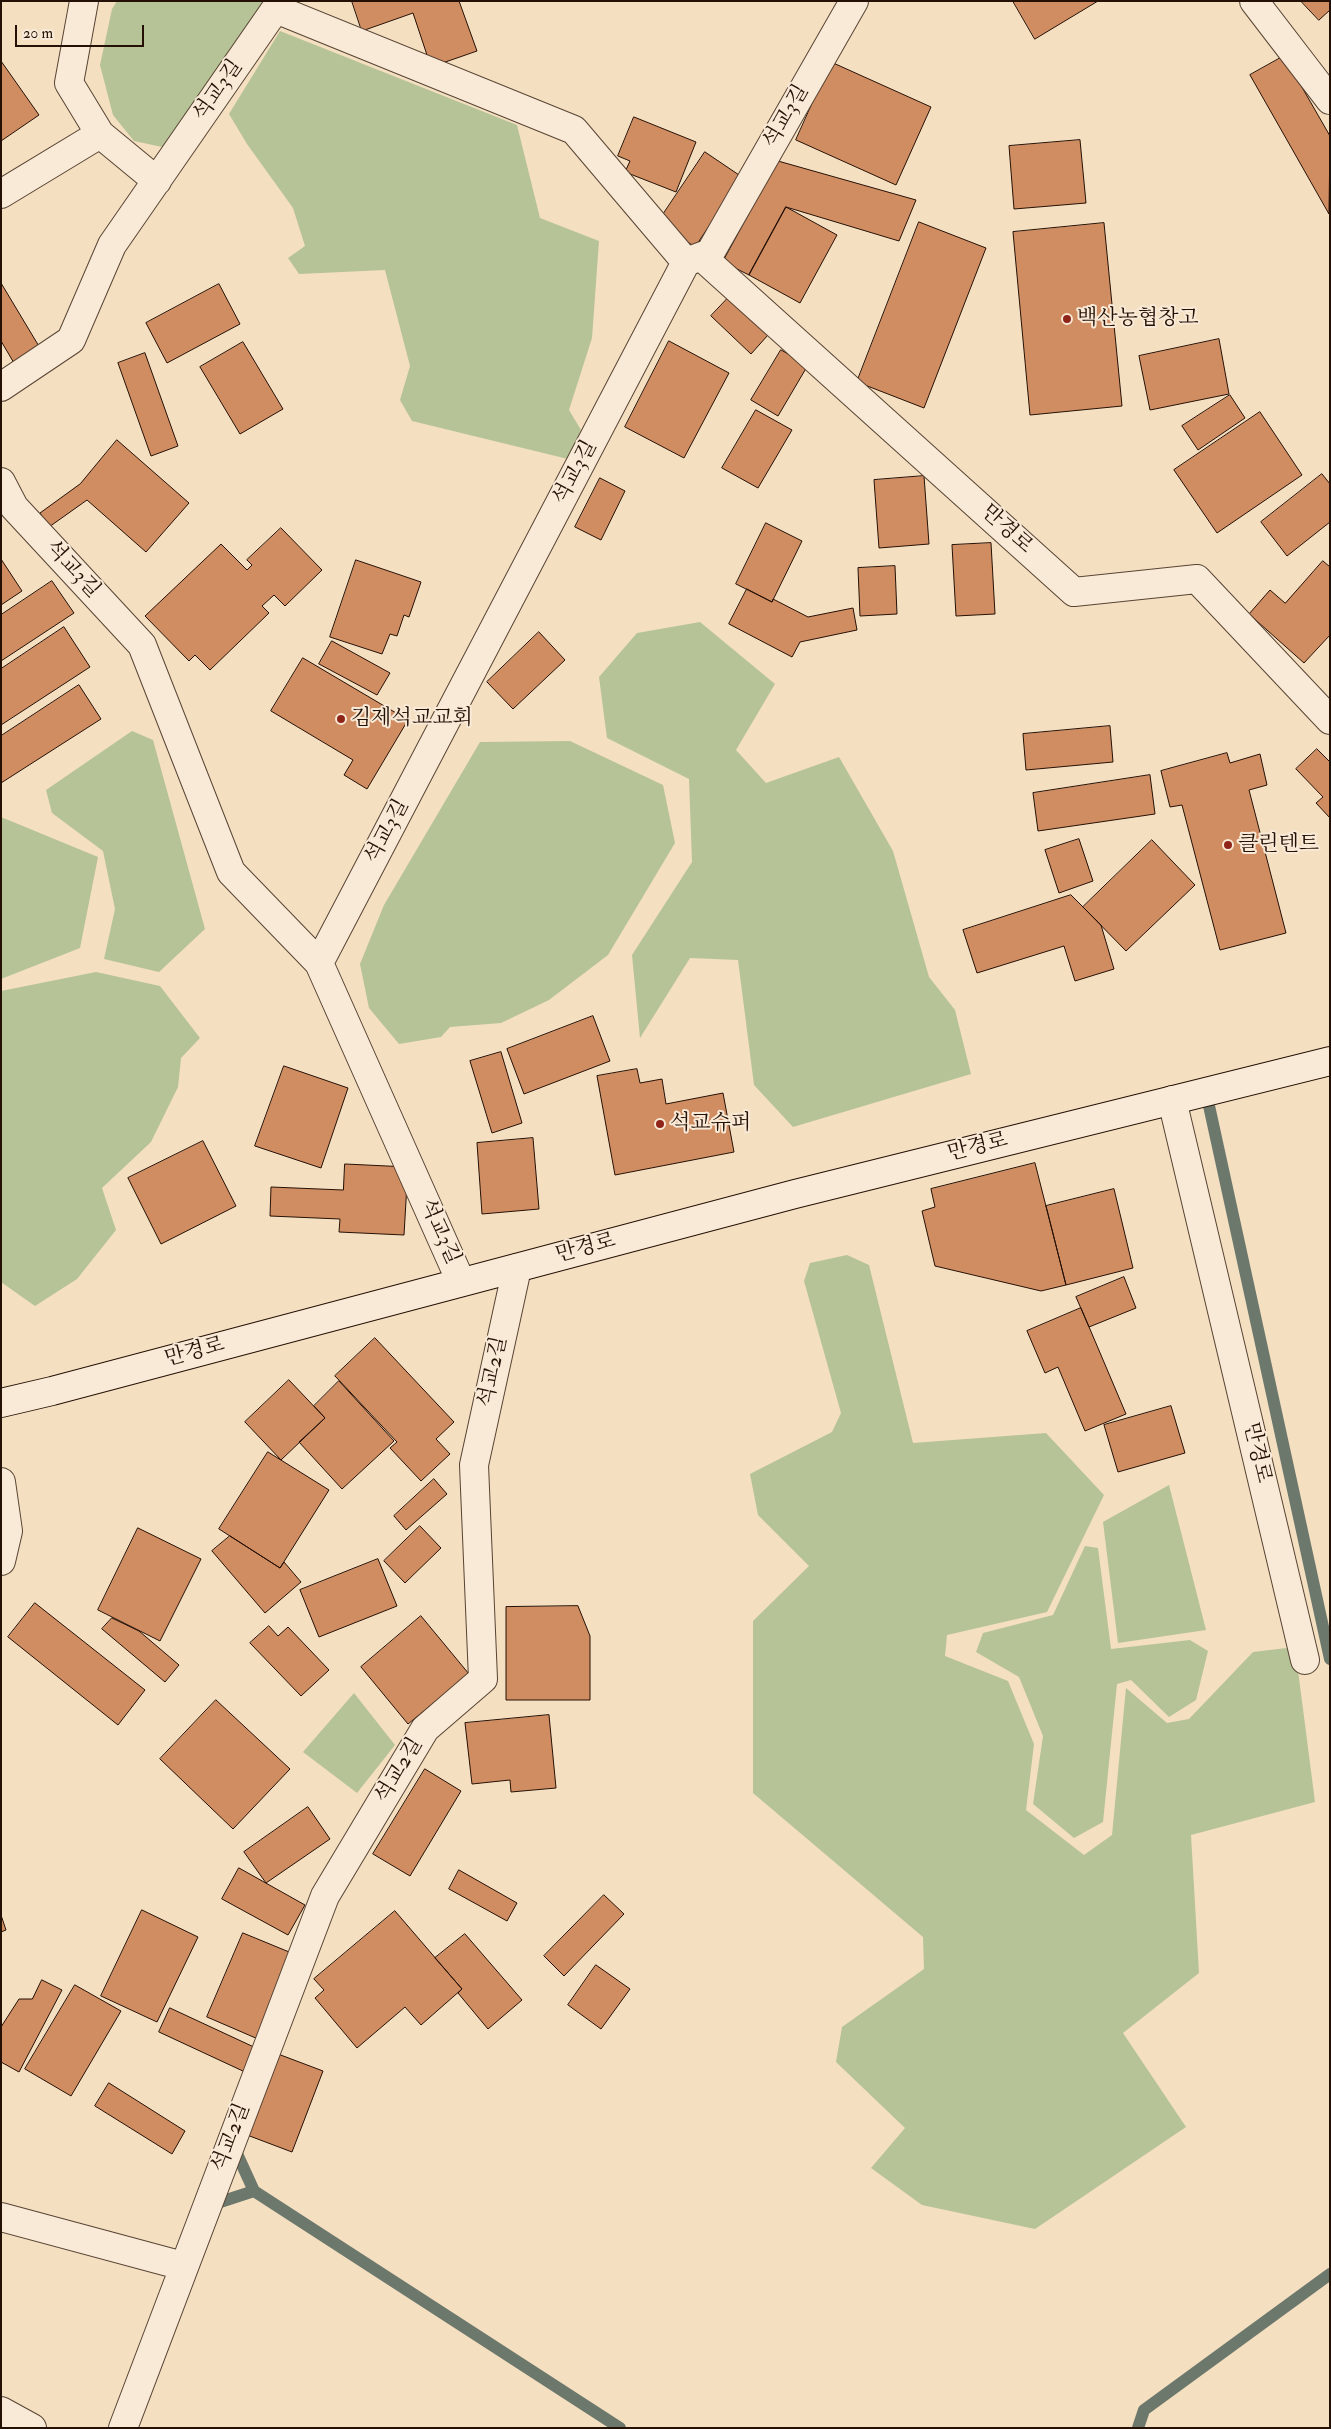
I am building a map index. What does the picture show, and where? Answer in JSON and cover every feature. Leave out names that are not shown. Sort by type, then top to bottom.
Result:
[{"type":"street","points":[[84,1],[69,83],[100,134],[157,181]]},
{"type":"street","name":"석교3길","points":[[319,963],[694,259],[710,253],[854,1]]},
{"type":"street","points":[[1254,1],[1330,100]]},
{"type":"street","points":[[278,5],[574,130],[694,259]]},
{"type":"street","name":"석교3길","points":[[1,387],[71,340],[112,245],[278,5]]},
{"type":"street","points":[[1,194],[100,134]]},
{"type":"street","name":"만경로","points":[[694,259],[1074,592],[1197,580],[1330,720]]},
{"type":"street","name":"석교3길","points":[[1,482],[7,511],[142,645],[231,872],[319,963],[461,1282]]},
{"type":"street","name":"만경로","points":[[1,1403],[795,1194],[1330,1061]]},
{"type":"street","name":"만경로","points":[[1172,1100],[1306,1660]]},
{"type":"street","name":"석교2길","points":[[123,2428],[325,1896],[425,1728],[484,1679],[474,1465],[517,1268]]},
{"type":"street","points":[[1,1482],[8,1531],[1,1561]]},
{"type":"street","points":[[1,2217],[183,2266]]},
{"type":"street","points":[[1,2411],[32,2428]]},
{"type":"green space","points":[[117,1],[266,1],[167,148],[134,141],[113,115],[100,65],[112,9]]},
{"type":"green space","points":[[280,31],[517,125],[540,218],[599,241],[592,338],[569,410],[581,430],[568,459],[412,421],[400,400],[410,366],[385,270],[299,274],[288,258],[305,246],[293,208],[247,144],[229,114]]},
{"type":"green space","points":[[700,622],[775,684],[736,750],[766,783],[839,757],[893,851],[929,977],[955,1010],[971,1074],[793,1127],[754,1085],[738,960],[690,958],[640,1038],[632,955],[692,862],[689,779],[607,738],[599,677],[637,633]]},
{"type":"green space","points":[[132,731],[153,740],[205,929],[159,972],[104,959],[115,909],[103,851],[52,813],[46,790]]},
{"type":"green space","points":[[570,741],[663,785],[675,843],[608,955],[549,1000],[501,1023],[450,1027],[441,1037],[399,1044],[369,1008],[360,964],[384,905],[480,742]]},
{"type":"green space","points":[[1,817],[98,857],[80,948],[1,979]]},
{"type":"green space","points":[[96,972],[160,986],[200,1038],[181,1058],[178,1087],[151,1142],[102,1188],[116,1230],[77,1279],[35,1306],[1,1282],[1,991]]},
{"type":"green space","points":[[847,1255],[869,1265],[913,1443],[1046,1433],[1104,1495],[1047,1612],[947,1635],[945,1656],[1008,1681],[1034,1744],[1026,1810],[1084,1855],[1112,1835],[1126,1688],[1167,1723],[1189,1719],[1253,1652],[1295,1647],[1315,1802],[1191,1835],[1199,1973],[1123,2033],[1186,2127],[1035,2229],[922,2205],[871,2168],[905,2128],[836,2062],[842,2027],[924,1969],[923,1937],[753,1793],[753,1621],[809,1566],[758,1515],[750,1474],[832,1432],[841,1413],[804,1281],[810,1263]]},
{"type":"green space","points":[[1169,1485],[1206,1630],[1118,1643],[1103,1522]]},
{"type":"green space","points":[[1085,1546],[1098,1548],[1111,1649],[1190,1640],[1208,1651],[1196,1700],[1169,1717],[1131,1680],[1117,1684],[1103,1822],[1074,1838],[1033,1804],[1043,1736],[1019,1677],[976,1652],[983,1633],[1053,1615]]},
{"type":"green space","points":[[354,1693],[395,1745],[357,1793],[303,1752]]},
{"type":"building","points":[[352,1],[459,1],[477,51],[431,67],[413,13],[362,31]]},
{"type":"building","points":[[1013,1],[1098,1],[1035,39]]},
{"type":"building","points":[[1301,1],[1330,1],[1330,10],[1319,20]]},
{"type":"building","points":[[1284,56],[1330,136],[1329,214],[1250,75]]},
{"type":"building","points":[[1,61],[39,115],[1,141]]},
{"type":"building","points":[[831,62],[931,107],[896,185],[796,140]]},
{"type":"building","points":[[634,117],[696,142],[676,192],[625,172],[630,161],[618,156]]},
{"type":"building","points":[[1080,140],[1086,203],[1014,209],[1009,146]]},
{"type":"building","points":[[705,152],[742,177],[695,247],[658,222]]},
{"type":"building","points":[[778,161],[916,200],[899,241],[786,207],[749,275],[723,262]]},
{"type":"building","points":[[786,207],[837,235],[800,303],[749,275]]},
{"type":"building","points":[[919,222],[986,248],[924,408],[857,382]]},
{"type":"building","name":"백산농협창고","points":[[1104,223],[1122,406],[1030,415],[1013,232]]},
{"type":"building","points":[[1,283],[40,348],[14,363],[1,341]]},
{"type":"building","points":[[219,284],[240,324],[167,363],[146,323]]},
{"type":"building","points":[[729,297],[768,335],[751,354],[711,316]]},
{"type":"building","points":[[1219,339],[1229,394],[1150,410],[1139,356]]},
{"type":"building","points":[[669,341],[729,373],[684,458],[625,427]]},
{"type":"building","points":[[243,342],[283,409],[240,434],[200,367]]},
{"type":"building","points":[[781,350],[808,365],[778,416],[751,400]]},
{"type":"building","points":[[145,353],[178,446],[151,456],[118,363]]},
{"type":"building","points":[[1230,395],[1245,418],[1198,450],[1182,426]]},
{"type":"building","points":[[756,410],[792,430],[758,488],[722,468]]},
{"type":"building","points":[[1260,412],[1302,475],[1217,533],[1174,470]]},
{"type":"building","points":[[117,440],[189,503],[146,552],[87,500],[49,527],[40,513],[80,484]]},
{"type":"building","points":[[1322,474],[1330,484],[1330,522],[1287,556],[1261,522]]},
{"type":"building","points":[[924,476],[929,544],[879,548],[874,480]]},
{"type":"building","points":[[600,478],[625,491],[601,540],[575,527]]},
{"type":"building","points":[[766,523],[802,541],[772,602],[736,584]]},
{"type":"building","points":[[281,528],[322,570],[285,606],[274,595],[262,606],[269,613],[210,670],[195,655],[189,661],[145,616],[221,544],[247,570],[252,565],[247,560]]},
{"type":"building","points":[[991,543],[995,614],[956,616],[952,545]]},
{"type":"building","points":[[1,559],[22,591],[1,605]]},
{"type":"building","points":[[356,560],[421,582],[409,617],[404,615],[397,636],[390,634],[382,654],[330,637]]},
{"type":"building","points":[[1323,561],[1330,567],[1330,635],[1304,663],[1249,614],[1270,590],[1285,603]]},
{"type":"building","points":[[895,566],[897,614],[860,616],[858,568]]},
{"type":"building","points":[[52,581],[74,613],[1,661],[1,615]]},
{"type":"building","points":[[747,589],[772,602],[773,599],[808,617],[853,608],[857,630],[800,642],[792,657],[729,624]]},
{"type":"building","points":[[64,627],[90,667],[1,725],[1,669]]},
{"type":"building","points":[[539,632],[565,660],[513,709],[487,682]]},
{"type":"building","points":[[332,641],[390,673],[377,695],[319,664]]},
{"type":"building","points":[[303,658],[408,720],[367,789],[344,775],[353,760],[271,711]]},
{"type":"building","points":[[79,685],[101,719],[1,783],[1,736]]},
{"type":"building","points":[[1110,726],[1113,762],[1026,770],[1023,734]]},
{"type":"building","points":[[1317,749],[1330,762],[1330,818],[1316,803],[1323,797],[1296,769]]},
{"type":"building","points":[[1227,753],[1230,763],[1260,754],[1267,785],[1249,790],[1286,933],[1220,950],[1182,805],[1170,807],[1161,771]]},
{"type":"building","points":[[1150,775],[1155,814],[1038,831],[1033,793]]},
{"type":"building","points":[[1079,839],[1093,881],[1059,893],[1045,850]]},
{"type":"building","points":[[1152,840],[1195,885],[1126,951],[1083,907]]},
{"type":"building","points":[[1071,895],[1101,925],[1114,969],[1075,981],[1064,946],[977,973],[963,930]]},
{"type":"building","points":[[593,1016],[610,1061],[524,1094],[507,1049]]},
{"type":"building","points":[[501,1052],[522,1123],[492,1133],[470,1061]]},
{"type":"building","points":[[284,1066],[348,1088],[321,1168],[255,1146]]},
{"type":"building","points":[[637,1069],[640,1083],[662,1079],[666,1104],[723,1093],[734,1152],[615,1175],[597,1076]]},
{"type":"building","points":[[533,1138],[539,1209],[482,1214],[477,1143]]},
{"type":"building","points":[[203,1141],[236,1206],[161,1244],[128,1178]]},
{"type":"building","points":[[1035,1163],[1066,1285],[1041,1291],[935,1266],[922,1211],[935,1207],[931,1189]]},
{"type":"building","points":[[345,1164],[408,1167],[404,1235],[339,1232],[340,1219],[270,1216],[271,1187],[343,1190]]},
{"type":"building","points":[[1114,1189],[1133,1268],[1066,1285],[1046,1206]]},
{"type":"building","points":[[1124,1277],[1136,1308],[1089,1327],[1076,1297]]},
{"type":"building","points":[[1081,1308],[1126,1414],[1085,1431],[1058,1367],[1045,1373],[1027,1331]]},
{"type":"building","points":[[375,1338],[454,1422],[436,1439],[450,1454],[421,1481],[390,1448],[397,1442],[335,1376]]},
{"type":"building","points":[[289,1380],[325,1418],[281,1460],[245,1422]]},
{"type":"building","points":[[339,1381],[394,1441],[342,1489],[299,1442],[325,1418],[314,1406]]},
{"type":"building","points":[[1171,1406],[1185,1453],[1118,1472],[1104,1425]]},
{"type":"building","points":[[268,1452],[329,1490],[280,1568],[219,1529]]},
{"type":"building","points":[[434,1479],[447,1494],[406,1530],[394,1516]]},
{"type":"building","points":[[420,1526],[441,1548],[405,1583],[384,1561]]},
{"type":"building","points":[[138,1528],[201,1559],[160,1641],[98,1610]]},
{"type":"building","points":[[230,1536],[280,1568],[284,1562],[301,1582],[265,1613],[212,1551]]},
{"type":"building","points":[[378,1559],[397,1606],[319,1637],[300,1590]]},
{"type":"building","points":[[35,1603],[145,1690],[118,1725],[8,1637]]},
{"type":"building","points":[[578,1606],[590,1636],[590,1700],[506,1700],[506,1607]]},
{"type":"building","points":[[421,1616],[469,1674],[408,1724],[361,1667]]},
{"type":"building","points":[[112,1618],[139,1631],[179,1665],[165,1682],[102,1629]]},
{"type":"building","points":[[269,1626],[278,1636],[288,1627],[329,1670],[301,1696],[250,1643]]},
{"type":"building","points":[[216,1700],[290,1769],[233,1829],[160,1759]]},
{"type":"building","points":[[549,1715],[556,1788],[511,1792],[510,1780],[472,1784],[465,1723]]},
{"type":"building","points":[[425,1769],[461,1791],[410,1876],[373,1854]]},
{"type":"building","points":[[308,1807],[330,1839],[266,1883],[244,1852]]},
{"type":"building","points":[[239,1868],[305,1905],[288,1935],[222,1899]]},
{"type":"building","points":[[459,1870],[517,1903],[507,1921],[449,1889]]},
{"type":"building","points":[[604,1895],[624,1914],[564,1976],[544,1956]]},
{"type":"building","points":[[142,1910],[198,1937],[157,2022],[101,1996]]},
{"type":"building","points":[[395,1911],[462,1989],[421,2025],[405,2007],[357,2048],[315,1998],[324,1990],[314,1979]]},
{"type":"building","points":[[1,1915],[6,1930],[1,1932]]},
{"type":"building","points":[[243,1933],[294,1954],[258,2039],[207,2017]]},
{"type":"building","points":[[465,1934],[522,2000],[488,2029],[458,1993],[462,1989],[435,1958]]},
{"type":"building","points":[[596,1965],[630,1989],[601,2029],[568,2005]]},
{"type":"building","points":[[42,1980],[62,1990],[19,2072],[1,2062],[1,2027],[19,1999],[32,1999]]},
{"type":"building","points":[[75,1985],[121,2011],[71,2096],[25,2069]]},
{"type":"building","points":[[170,2008],[256,2048],[245,2072],[159,2032]]},
{"type":"building","points":[[278,2054],[323,2071],[292,2152],[247,2135]]},
{"type":"building","points":[[109,2083],[185,2131],[172,2154],[95,2106]]},
{"type":"waterway","points":[[1206,1092],[1330,1659]]},
{"type":"waterway","points":[[233,2145],[254,2191]]},
{"type":"waterway","points":[[208,2206],[254,2191],[620,2428]]},
{"type":"waterway","points":[[1138,2428],[1144,2410],[1330,2274]]},
{"type":"place","name":"백산농협창고","points":[[1067,319]]},
{"type":"place","name":"김제석교교회","points":[[341,719]]},
{"type":"place","name":"클린텐트","points":[[1228,845]]},
{"type":"place","name":"석교슈퍼","points":[[660,1124]]}]
